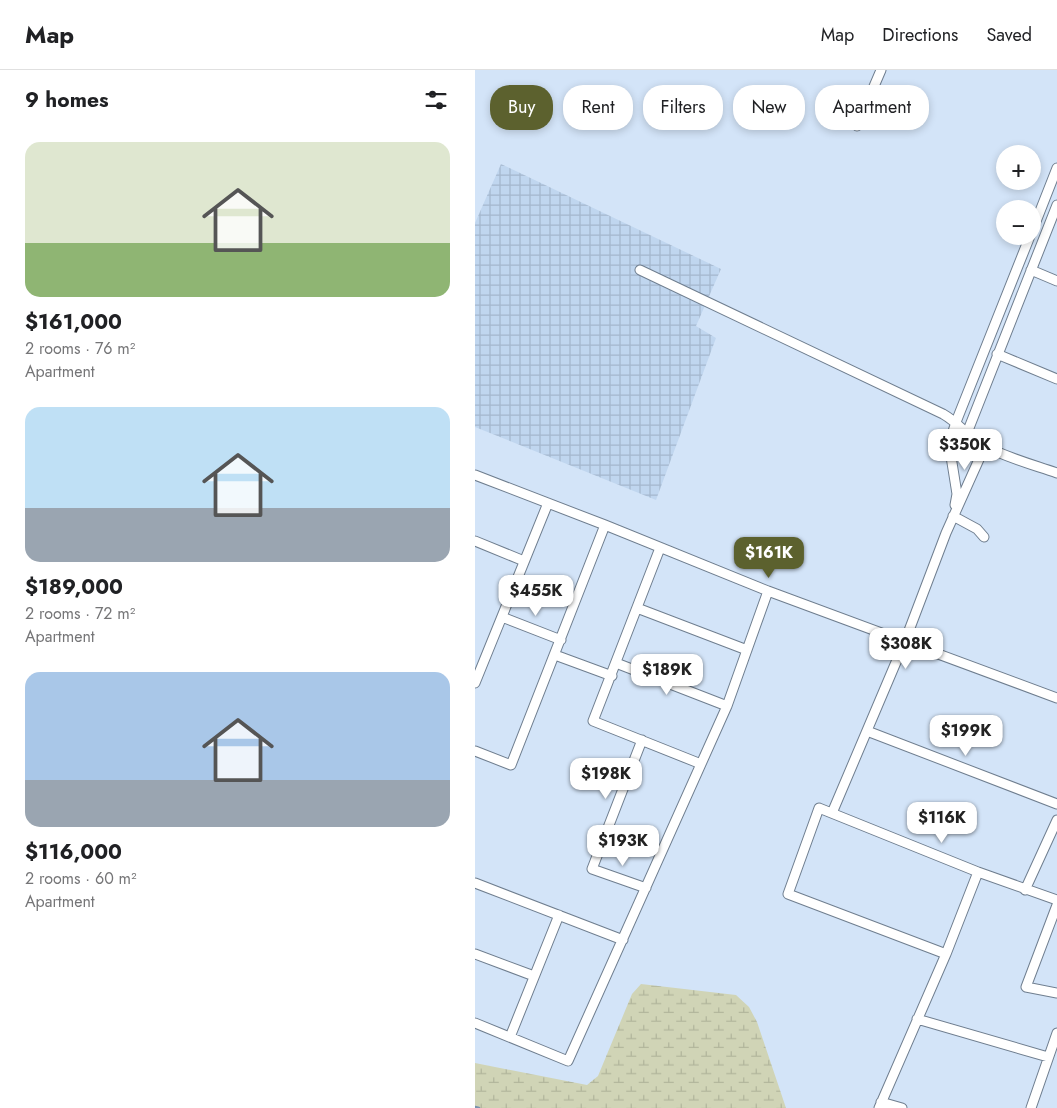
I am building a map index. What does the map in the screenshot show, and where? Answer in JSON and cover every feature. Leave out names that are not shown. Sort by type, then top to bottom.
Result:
[{"type":"street","points":[[875,85],[881,70]]},
{"type":"street","points":[[1041,209],[1057,168]]},
{"type":"street","points":[[967,432],[1057,205]]},
{"type":"street","points":[[953,516],[957,494],[949,444],[1026,245]]},
{"type":"street","points":[[640,270],[937,411],[956,422],[972,439],[985,446],[1057,473]]},
{"type":"street","points":[[1031,270],[1057,281]]},
{"type":"street","points":[[997,354],[1057,379]]},
{"type":"street","points":[[832,814],[905,642],[953,516],[985,446]]},
{"type":"street","points":[[475,475],[768,591],[1057,698]]},
{"type":"street","points":[[475,683],[478,665],[502,617],[548,503]]},
{"type":"street","points":[[953,516],[977,529],[984,537]]},
{"type":"street","points":[[475,751],[511,765],[605,525]]},
{"type":"street","points":[[475,541],[524,561]]},
{"type":"street","points":[[660,548],[593,720],[701,764]]},
{"type":"street","points":[[475,1023],[568,1061],[727,706],[768,591]]},
{"type":"street","points":[[637,608],[747,650]]},
{"type":"street","points":[[502,617],[561,640]]},
{"type":"street","points":[[555,655],[611,676]]},
{"type":"street","points":[[616,663],[727,706]]},
{"type":"street","points":[[867,731],[1057,804]]},
{"type":"street","points":[[642,740],[592,869],[646,888]]},
{"type":"street","points":[[945,954],[788,894],[819,808],[978,872],[1057,900]]},
{"type":"street","points":[[1025,890],[1057,820]]},
{"type":"street","points":[[902,1108],[880,1105],[978,872]]},
{"type":"street","points":[[475,883],[623,940]]},
{"type":"street","points":[[1057,905],[1026,987],[1057,993]]},
{"type":"street","points":[[510,1037],[559,915]]},
{"type":"street","points":[[475,954],[534,976]]},
{"type":"street","points":[[917,1018],[1048,1058]]},
{"type":"street","points":[[1031,1108],[1057,1033]]},
{"type":"shaded area","points":[[501,164],[721,269],[696,326],[716,338],[656,500],[475,427],[475,223]]},
{"type":"green space","points":[[641,984],[736,995],[749,1007],[757,1022],[786,1108],[475,1108],[475,1063],[587,1085],[598,1076],[632,994]]},
{"type":"waterway","points":[[475,1107],[479,1108]]}]
